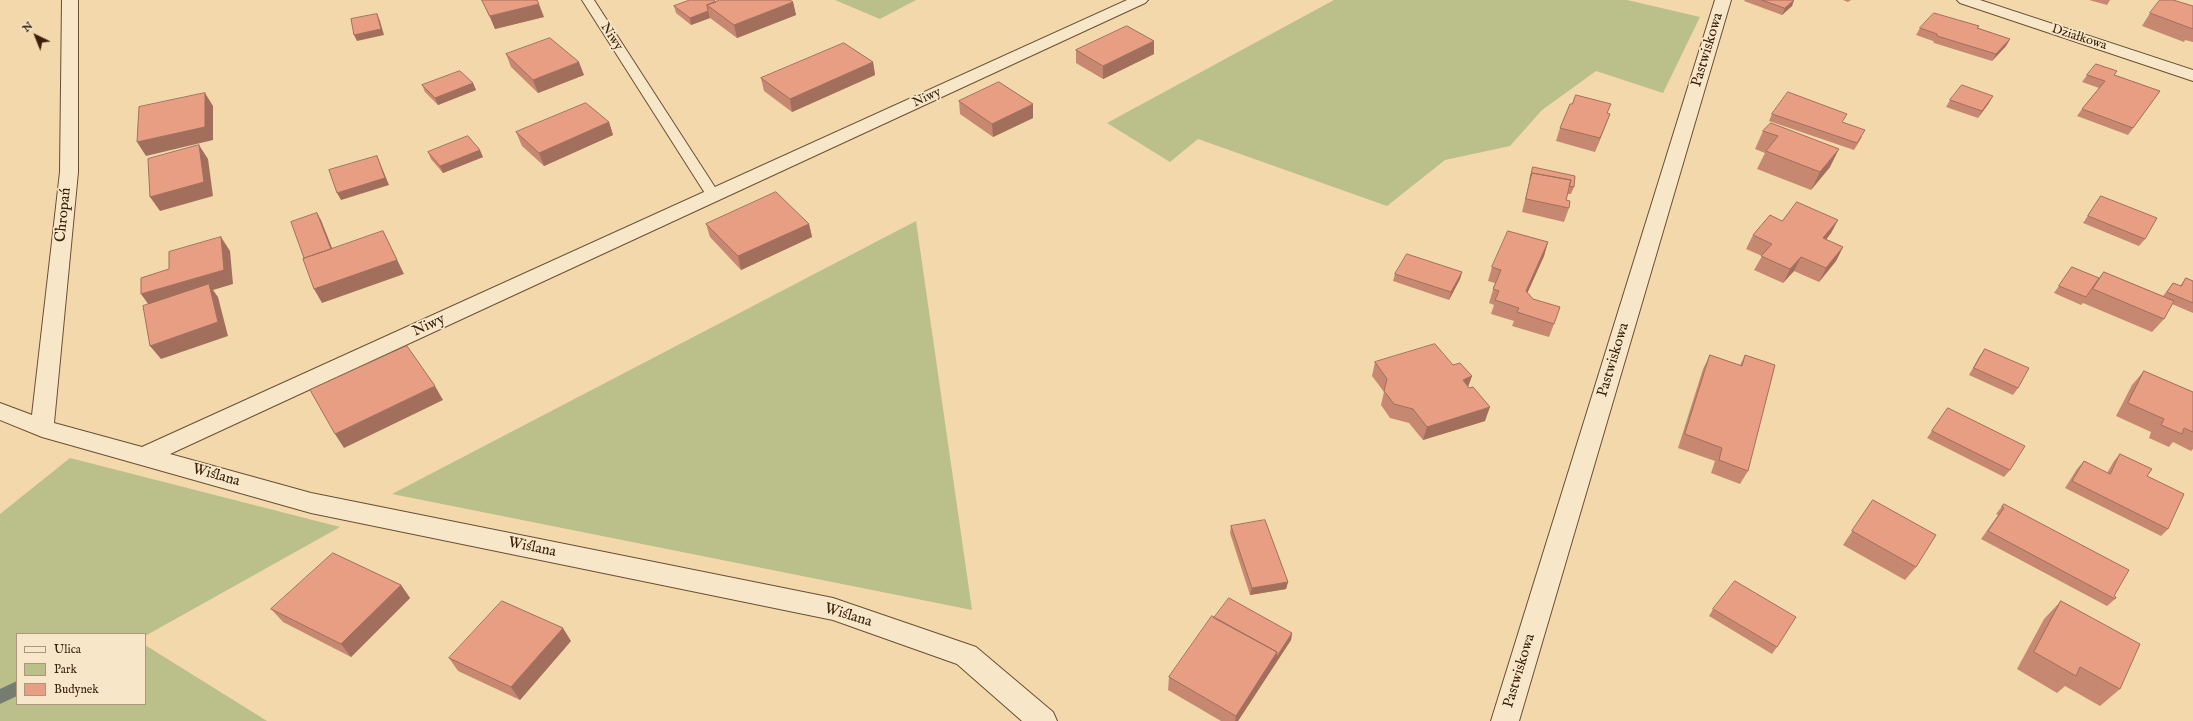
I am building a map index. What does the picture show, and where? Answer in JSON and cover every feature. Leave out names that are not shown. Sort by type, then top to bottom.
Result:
[{"type":"street","name":"Chropań","points":[[42,428],[69,172],[70,0]]},
{"type":"street","name":"Niwy","points":[[144,456],[1140,0]]},
{"type":"street","name":"Pastwiskowa","points":[[1505,721],[1723,0]]},
{"type":"street","name":"Działkowa","points":[[1965,0],[2193,76]]},
{"type":"street","name":"Wiślana","points":[[0,411],[42,428],[311,502],[833,610],[966,655],[1043,721]]},
{"type":"lane","name":"Niwy","points":[[588,0],[713,195]]},
{"type":"green space","points":[[835,0],[916,0],[880,19]]},
{"type":"green space","points":[[1334,0],[1627,0],[1700,17],[1663,93],[1596,71],[1542,110],[1510,146],[1445,160],[1387,206],[1198,139],[1170,162],[1107,123]]},
{"type":"green space","points":[[916,221],[972,610],[392,494]]},
{"type":"green space","points":[[70,458],[340,527],[146,635],[146,633],[16,633],[16,705],[146,705],[146,646],[267,721],[0,721],[0,514]]},
{"type":"building","points":[[482,0],[537,0],[539,4],[490,16]]},
{"type":"building","points":[[690,0],[714,0],[716,2],[707,5],[708,11],[690,18],[674,6]]},
{"type":"building","points":[[720,0],[790,0],[793,2],[734,25],[707,5]]},
{"type":"building","points":[[1762,0],[1794,0],[1785,8]]},
{"type":"building","points":[[2160,0],[2173,0],[2193,6],[2193,29],[2150,13]]},
{"type":"building","points":[[1934,13],[1979,26],[1977,28],[2010,39],[1996,54],[1937,36],[1937,34],[1920,28]]},
{"type":"building","points":[[377,14],[381,29],[354,35],[351,19]]},
{"type":"building","points":[[1127,26],[1154,41],[1103,66],[1076,50]]},
{"type":"building","points":[[550,38],[579,62],[533,80],[506,54]]},
{"type":"building","points":[[844,43],[873,62],[790,99],[761,78]]},
{"type":"building","points":[[2096,64],[2117,71],[2114,75],[2160,91],[2133,128],[2082,109],[2105,81],[2087,75]]},
{"type":"building","points":[[460,71],[473,83],[435,98],[422,85]]},
{"type":"building","points":[[999,82],[1033,104],[992,124],[959,101]]},
{"type":"building","points":[[1962,85],[1993,96],[1982,111],[1950,100]]},
{"type":"building","points":[[1788,92],[1847,114],[1842,122],[1865,130],[1857,143],[1772,114]]},
{"type":"building","points":[[205,93],[205,127],[137,142],[139,107]]},
{"type":"building","points":[[1576,95],[1611,104],[1607,113],[1610,114],[1600,138],[1560,128],[1570,104],[1572,104]]},
{"type":"building","points":[[586,103],[609,122],[539,153],[516,132]]},
{"type":"building","points":[[1771,123],[1839,149],[1820,172],[1766,151],[1778,136],[1763,131]]},
{"type":"building","points":[[468,136],[480,150],[440,166],[428,152]]},
{"type":"building","points":[[199,145],[204,182],[150,197],[148,159]]},
{"type":"building","points":[[377,156],[385,178],[337,193],[329,170]]},
{"type":"building","points":[[1533,167],[1575,176],[1574,187],[1569,186],[1571,180],[1532,173],[1530,179]]},
{"type":"building","points":[[1532,173],[1571,180],[1566,200],[1570,201],[1569,208],[1526,199]]},
{"type":"building","points":[[776,192],[809,224],[738,256],[706,224]]},
{"type":"building","points":[[2101,196],[2157,218],[2145,239],[2088,216]]},
{"type":"building","points":[[1797,202],[1838,220],[1823,238],[1843,247],[1826,268],[1801,257],[1790,269],[1761,256],[1772,244],[1753,235],[1770,215],[1782,221]]},
{"type":"building","points":[[317,213],[331,249],[304,258],[291,222]]},
{"type":"building","points":[[383,231],[397,260],[314,289],[303,259]]},
{"type":"building","points":[[1508,231],[1548,242],[1526,291],[1533,299],[1560,307],[1554,324],[1517,312],[1519,308],[1495,300],[1499,291],[1493,289],[1501,270],[1492,267]]},
{"type":"building","points":[[221,237],[224,270],[141,294],[141,278],[169,269],[169,252]]},
{"type":"building","points":[[1407,254],[1462,272],[1451,292],[1395,274]]},
{"type":"building","points":[[2072,267],[2099,278],[2086,297],[2059,286]]},
{"type":"building","points":[[2104,272],[2174,301],[2164,319],[2093,289]]},
{"type":"building","points":[[2186,278],[2193,281],[2193,303],[2167,292],[2173,283],[2181,286]]},
{"type":"building","points":[[209,284],[218,322],[150,346],[143,306]]},
{"type":"building","points":[[1435,344],[1453,365],[1460,363],[1472,376],[1463,380],[1469,388],[1473,387],[1490,407],[1427,427],[1413,409],[1394,404],[1384,391],[1387,379],[1375,362]]},
{"type":"building","points":[[407,346],[435,386],[335,434],[310,390]]},
{"type":"building","points":[[1985,349],[2029,368],[2018,388],[1974,368]]},
{"type":"building","points":[[1710,355],[1742,366],[1745,355],[1775,365],[1748,471],[1719,460],[1722,448],[1685,434]]},
{"type":"building","points":[[2144,371],[2193,392],[2193,432],[2184,428],[2182,434],[2161,425],[2164,419],[2128,403]]},
{"type":"building","points":[[1948,408],[2025,446],[2010,470],[1932,431]]},
{"type":"building","points":[[2120,454],[2152,469],[2147,476],[2184,494],[2168,529],[2072,481],[2084,461],[2110,474]]},
{"type":"building","points":[[1873,500],[1936,535],[1916,567],[1852,531]]},
{"type":"building","points":[[2004,504],[2129,570],[2114,596],[2116,597],[2115,599],[1988,531],[2004,508],[2002,507]]},
{"type":"building","points":[[1265,520],[1288,582],[1252,588],[1231,526]]},
{"type":"building","points":[[333,553],[401,585],[341,644],[271,609]]},
{"type":"building","points":[[1735,581],[1796,617],[1777,647],[1713,609]]},
{"type":"building","points":[[1229,598],[1292,633],[1276,658],[1277,652],[1214,618]]},
{"type":"building","points":[[502,601],[563,628],[511,687],[449,658]]},
{"type":"building","points":[[2061,601],[2140,644],[2120,689],[2080,667],[2076,676],[2034,652]]},
{"type":"building","points":[[1212,616],[1277,652],[1236,716],[1169,677]]},
{"type":"waterway","points":[[0,697],[16,689]]}]
